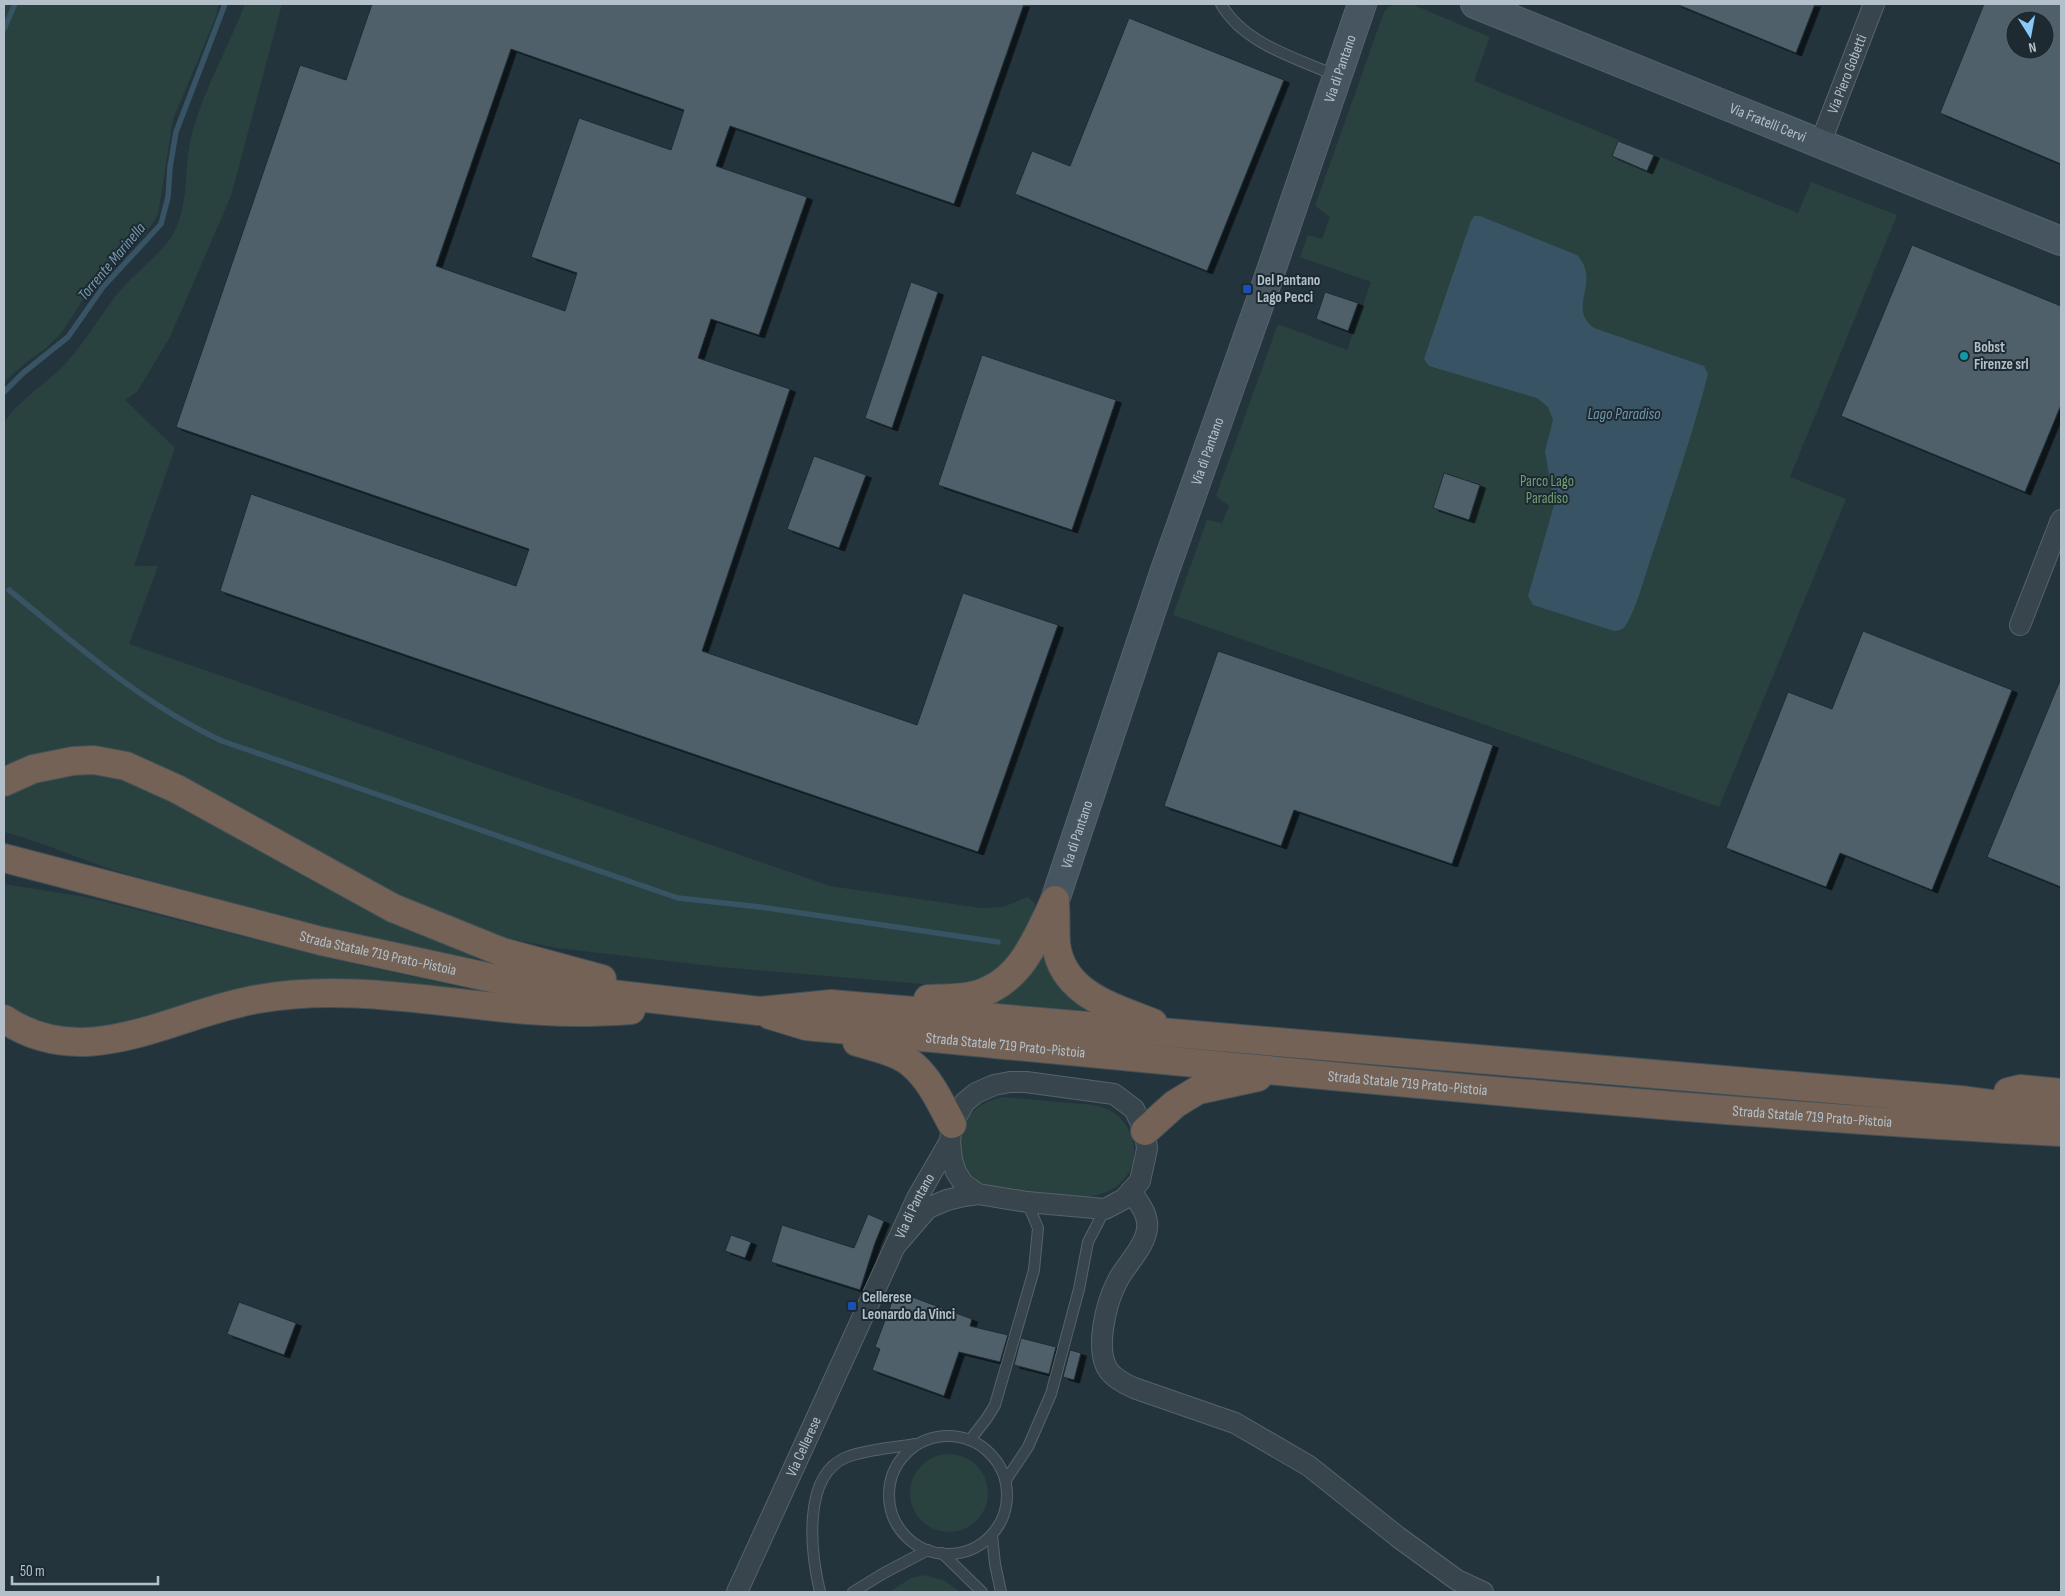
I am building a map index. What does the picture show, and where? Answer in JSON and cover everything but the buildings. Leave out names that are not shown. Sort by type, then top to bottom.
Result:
[{"type":"highway","points":[[4,782],[33,769],[73,761],[94,760],[126,766],[177,789],[392,908],[502,952],[700,1006]]},
{"type":"highway","name":"Strada Statale 719 Prato-Pistoia","points":[[4,858],[321,941],[410,961],[515,983],[700,1006],[759,1011],[831,1004],[1960,1100],[2061,1113]]},
{"type":"highway","points":[[831,1004],[972,996],[990,989],[1008,978],[1024,962],[1055,900]]},
{"type":"highway","points":[[1055,900],[1056,945],[1060,960],[1071,982],[1088,996],[1180,1034]]},
{"type":"highway","points":[[4,1019],[33,1034],[54,1040],[89,1042],[128,1036],[204,1012],[257,999],[312,993],[337,992],[396,996],[543,1011],[599,1012],[700,1006]]},
{"type":"highway","name":"Strada Statale 719 Prato-Pistoia","points":[[759,1011],[806,1026],[1583,1098],[2061,1132]]},
{"type":"highway","points":[[806,1026],[889,1052],[913,1064],[928,1082],[951,1132]]},
{"type":"highway","points":[[1145,1131],[1175,1104],[1198,1090],[1228,1082],[1291,1071]]},
{"type":"highway","points":[[1960,1100],[2020,1090],[2061,1093]]},
{"type":"highway","points":[[1970,1127],[2033,1148],[2061,1151]]},
{"type":"street","name":"Via di Pantano","points":[[1055,900],[1164,573],[1263,294],[1362,4]]},
{"type":"street","name":"Via Fratelli Cervi","points":[[1475,4],[2061,241]]},
{"type":"street","name":"Via Piero Gobetti","points":[[1820,144],[1874,4]]},
{"type":"street","points":[[2020,625],[2061,520]]},
{"type":"street","name":"Via di Pantano","points":[[871,1301],[916,1198],[965,1102],[976,1093],[994,1085],[1026,1082],[1114,1094],[1134,1109],[1145,1131],[1147,1149],[1140,1181],[1124,1199],[1105,1208],[1027,1202],[978,1194],[947,1200],[928,1208],[896,1245]]},
{"type":"street","name":"Via di Pantano","points":[[951,1132],[952,1160],[956,1172],[964,1184],[978,1194]]},
{"type":"street","points":[[1131,1192],[1148,1220],[1145,1238],[1116,1282],[1108,1307],[1102,1344],[1102,1358],[1109,1371],[1120,1381],[1134,1388],[1235,1423],[1244,1428],[1308,1466],[1457,1580],[1483,1592]]},
{"type":"street","name":"Via Cellerese","points":[[737,1592],[871,1301]]},
{"type":"lane","points":[[1221,4],[1230,18],[1247,33],[1272,48],[1338,76]]},
{"type":"lane","points":[[970,1440],[995,1405],[1034,1270],[1038,1228],[1027,1202]]},
{"type":"lane","points":[[1006,1480],[1028,1447],[1051,1394],[1080,1289],[1088,1242],[1105,1208]]},
{"type":"lane","points":[[957,1436],[970,1440],[986,1449],[1003,1471],[1006,1480],[1007,1504],[999,1526],[992,1535],[969,1550],[942,1553],[928,1550],[918,1545],[901,1530],[895,1521],[889,1500],[890,1488],[896,1467],[902,1458],[919,1444],[931,1438],[957,1436]]},
{"type":"lane","points":[[820,1592],[815,1560],[814,1506],[817,1489],[825,1474],[834,1464],[847,1456],[919,1444]]},
{"type":"lane","points":[[992,1535],[994,1564],[1001,1592]]},
{"type":"lane","points":[[853,1592],[928,1550]]},
{"type":"lane","points":[[942,1553],[982,1592]]},
{"type":"green space","points":[[4,4],[219,4],[215,19],[173,119],[158,215],[146,233],[106,271],[87,293],[62,332],[46,348],[4,382]]},
{"type":"green space","points":[[245,4],[282,4],[231,196],[170,337],[137,392],[125,400],[175,448],[134,566],[158,566],[129,644],[830,886],[981,908],[1003,907],[1028,897],[1035,904],[1034,914],[1002,972],[958,987],[720,967],[557,948],[481,933],[446,921],[171,775],[4,770],[4,423],[25,399],[57,372],[72,356],[124,286],[164,247],[176,228],[184,201],[193,130],[204,98]]},
{"type":"green space","name":"Parco Lago Paradiso","points":[[1398,4],[1411,4],[1490,37],[1474,81],[1798,213],[1811,182],[1897,215],[1790,477],[1846,499],[1719,807],[1173,615],[1207,520],[1222,523],[1229,506],[1216,496],[1278,324],[1347,350],[1371,282],[1300,257],[1308,235],[1322,239],[1330,217],[1315,206],[1384,12],[1388,7]]},
{"type":"green space","points":[[83,772],[138,781],[401,926],[492,961],[401,945],[264,912],[114,870],[4,832],[4,796],[21,785]]},
{"type":"green space","points":[[4,884],[86,897],[341,961],[486,993],[423,991],[125,1027],[50,1029],[4,1006]]},
{"type":"green space","points":[[1042,948],[1084,1007],[1082,1010],[997,1004],[996,1000]]},
{"type":"green space","points":[[1004,1097],[1094,1105],[1114,1113],[1126,1125],[1132,1139],[1134,1156],[1130,1170],[1118,1185],[1106,1192],[1093,1196],[1020,1192],[992,1187],[983,1183],[974,1177],[967,1168],[963,1158],[960,1148],[963,1127],[968,1117],[982,1104]]},
{"type":"green space","points":[[949,1454],[964,1457],[976,1466],[985,1478],[988,1493],[985,1508],[976,1520],[964,1529],[949,1532],[934,1529],[922,1520],[913,1508],[910,1493],[913,1478],[922,1466],[934,1457]]},
{"type":"green space","points":[[925,1575],[945,1581],[960,1592],[889,1592],[911,1578]]},
{"type":"water","name":"Lago Paradiso","points":[[1474,216],[1480,216],[1577,255],[1584,265],[1586,275],[1583,312],[1586,320],[1594,328],[1704,366],[1708,374],[1683,462],[1638,598],[1626,625],[1621,630],[1614,631],[1533,605],[1528,596],[1554,505],[1545,451],[1553,420],[1548,407],[1537,398],[1429,366],[1424,359]]},
{"type":"waterway","points":[[4,29],[15,4]]},
{"type":"waterway","name":"Torrente Marinella","points":[[4,392],[23,373],[68,337],[103,287],[161,224],[168,197],[170,167],[176,132],[225,4]]},
{"type":"waterway","points":[[9,590],[85,652],[137,691],[165,710],[222,741],[678,898],[760,907],[998,942]]},
{"type":"place","name":"Del Pantano Lago Pecci","points":[[1247,289]]},
{"type":"place","name":"Bobst Firenze srl","points":[[1964,356]]},
{"type":"place","name":"Cellerese Leonardo da Vinci","points":[[852,1306]]}]
